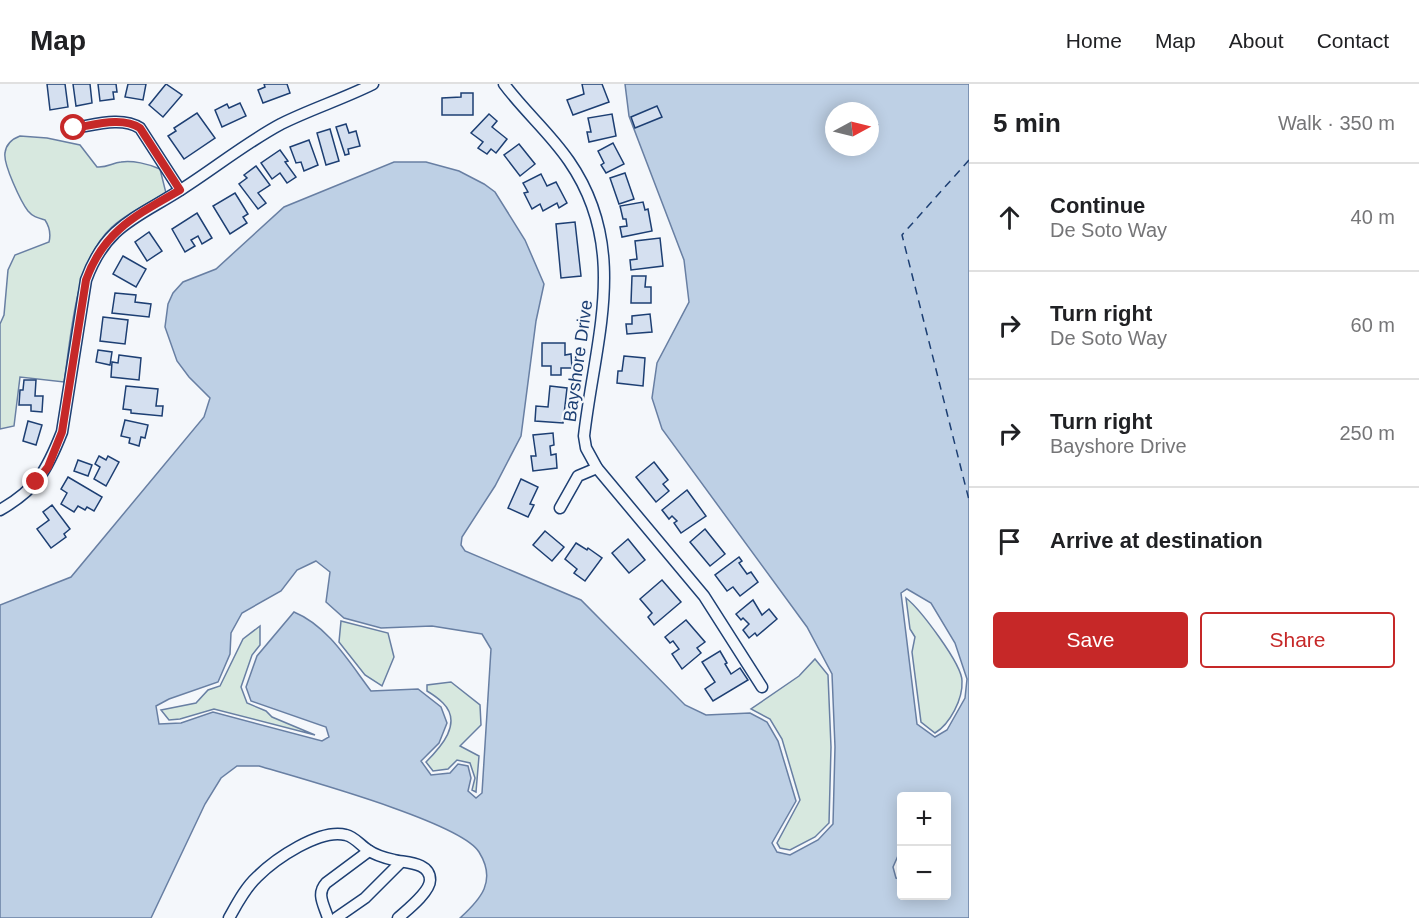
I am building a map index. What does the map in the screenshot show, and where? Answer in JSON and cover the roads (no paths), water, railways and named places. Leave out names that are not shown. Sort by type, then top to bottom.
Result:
[{"type":"street","points":[[0,510],[22,496],[48,467],[62,432],[86,280],[93,261],[114,232],[279,126],[360,87],[373,84]]},
{"type":"street","name":"Bayshore Drive","points":[[504,84],[568,159],[592,202],[599,224],[605,272],[602,320],[584,436],[586,448],[597,468],[704,596],[762,687]]},
{"type":"street","points":[[74,128],[122,122],[134,124],[140,128],[180,190]]},
{"type":"street","points":[[560,508],[578,476],[597,468]]},
{"type":"street","points":[[229,918],[256,877],[316,838],[334,834],[347,835],[369,851],[401,862],[413,863],[423,867],[429,874],[430,882],[427,890],[398,918]]},
{"type":"street","points":[[328,918],[320,895],[321,889],[369,851]]},
{"type":"street","points":[[336,918],[364,898],[401,862]]},
{"type":"water","points":[[625,84],[969,84],[969,918],[460,918],[480,896],[484,889],[487,872],[479,852],[466,840],[443,828],[377,802],[259,766],[237,766],[221,778],[205,804],[151,918],[0,918],[0,605],[71,577],[204,417],[210,398],[177,361],[165,327],[168,304],[173,293],[183,282],[216,269],[284,207],[394,162],[426,162],[459,171],[495,192],[525,240],[544,284],[536,321],[521,436],[495,486],[462,537],[461,545],[465,551],[581,600],[685,705],[706,715],[750,713],[767,722],[778,741],[796,801],[772,843],[777,852],[790,855],[818,840],[833,824],[835,747],[832,674],[807,627],[662,429],[652,398],[657,363],[689,302],[684,260],[629,116]],"holes":[[[316,561],[330,572],[326,602],[344,618],[381,628],[432,626],[482,634],[491,649],[482,793],[476,798],[468,791],[471,778],[468,766],[458,764],[450,773],[431,775],[421,761],[439,743],[447,723],[441,707],[418,689],[371,691],[328,636],[306,618],[294,612],[257,656],[246,687],[251,701],[326,727],[329,737],[322,741],[213,712],[181,723],[159,724],[156,706],[169,699],[218,682],[230,654],[231,633],[242,613],[281,591],[297,570]],[[907,589],[931,603],[955,643],[967,679],[965,698],[947,730],[935,737],[917,724],[901,593]]]}]
